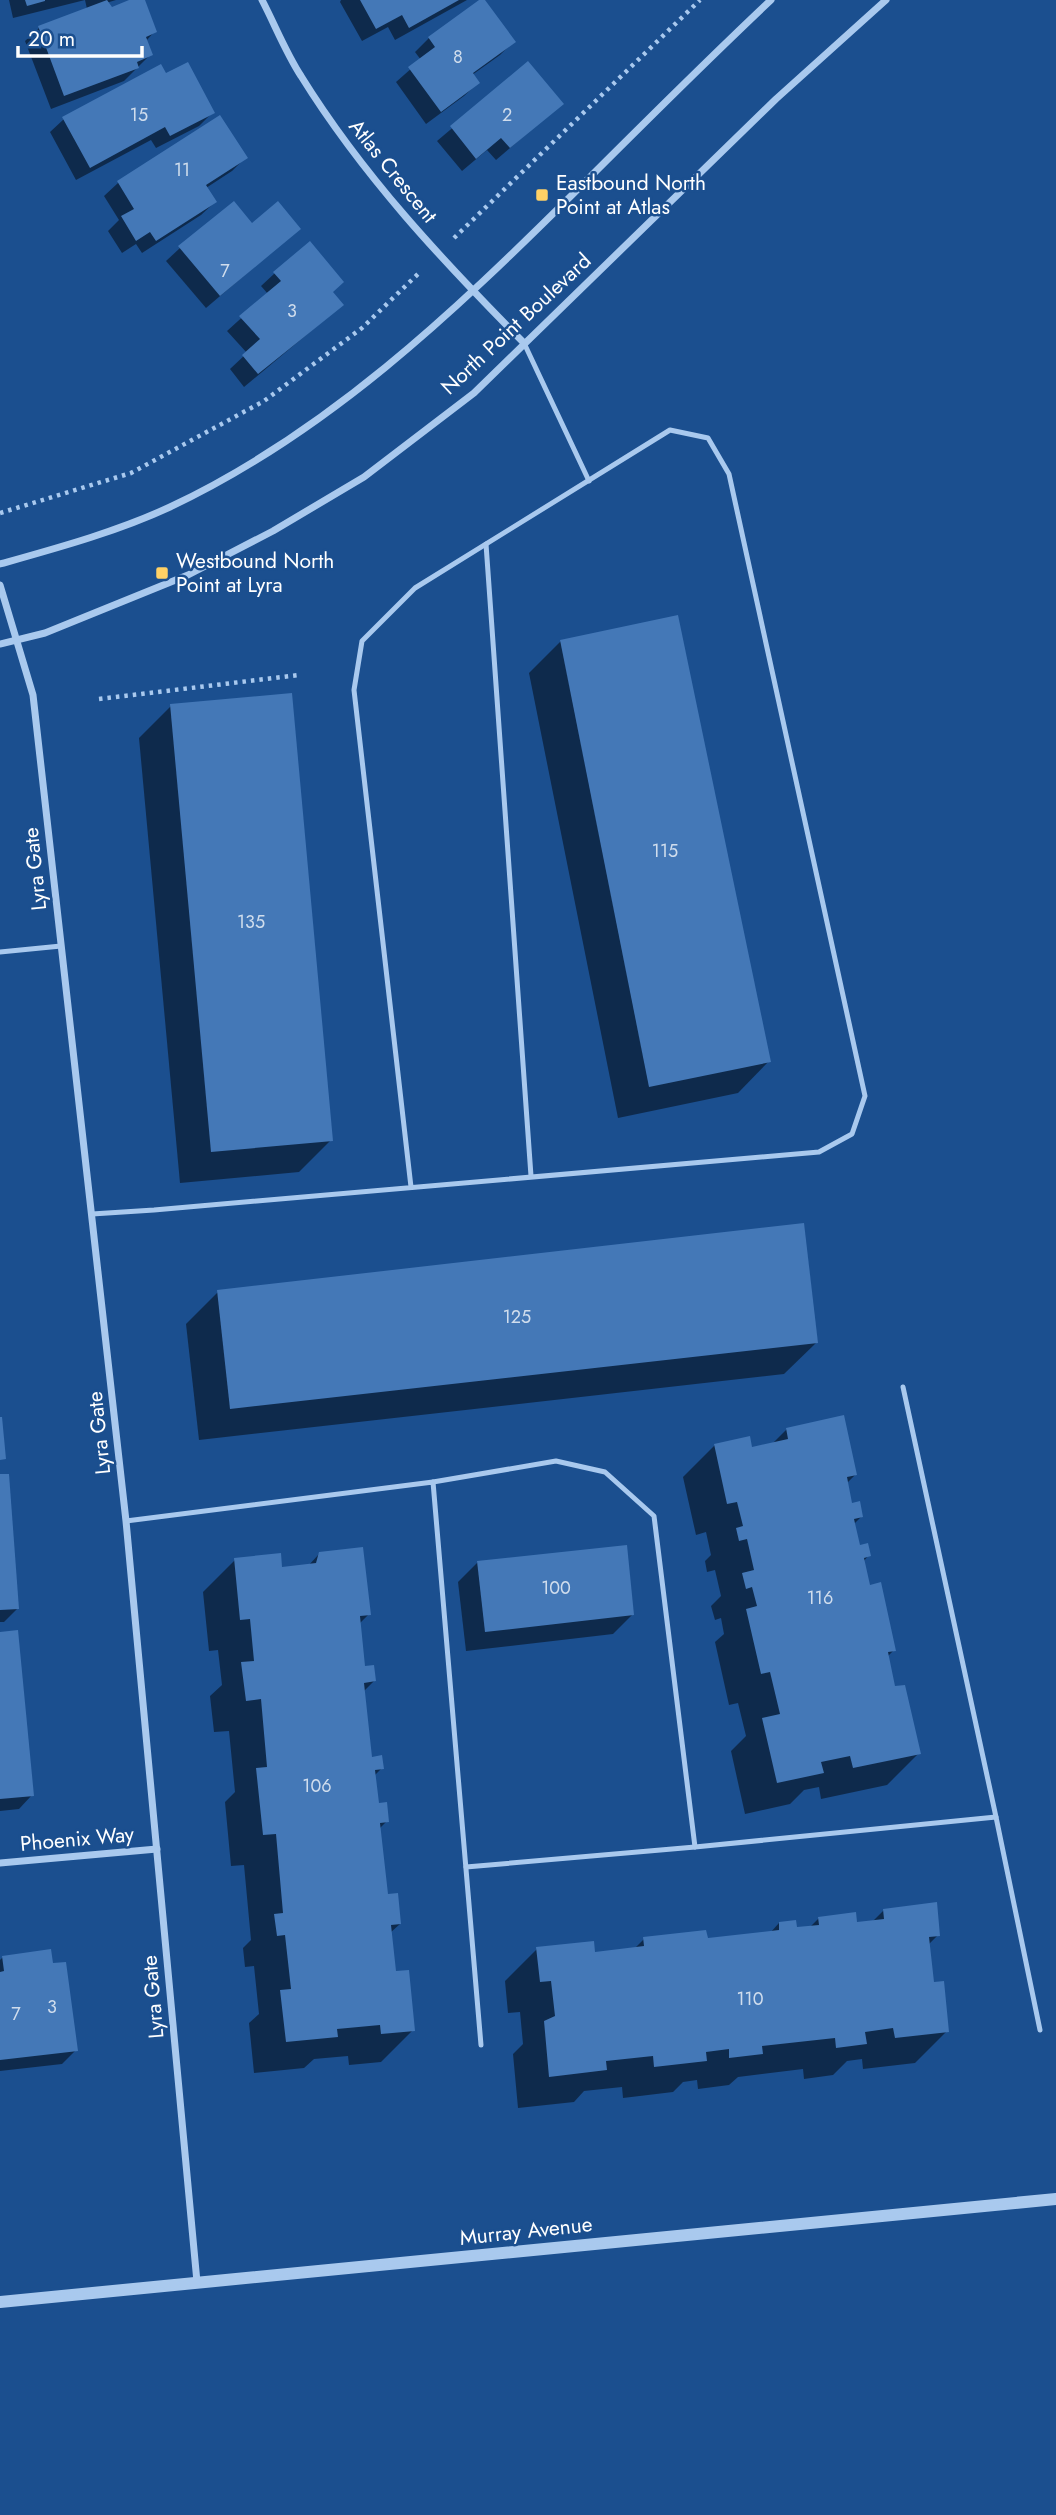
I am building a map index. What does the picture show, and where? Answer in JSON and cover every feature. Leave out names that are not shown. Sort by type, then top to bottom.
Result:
[{"type":"street","name":"Atlas Crescent","points":[[262,0],[299,75],[356,158],[438,254],[524,343]]},
{"type":"street","points":[[0,564],[69,545],[170,507],[259,459],[354,394],[473,292],[771,0]]},
{"type":"street","name":"North Point Boulevard","points":[[0,644],[45,633],[188,575],[284,524],[364,477],[474,393],[776,99],[886,0]]},
{"type":"street","name":"Lyra Gate","points":[[0,585],[33,695],[126,1521],[197,2282]]},
{"type":"street","name":"Phoenix Way","points":[[0,1863],[157,1849]]},
{"type":"street","name":"Murray Avenue","points":[[0,2302],[1056,2199]]},
{"type":"lane","points":[[524,343],[589,481]]},
{"type":"lane","points":[[92,1214],[531,1177],[819,1152],[852,1134],[864,1096],[729,474],[708,438],[670,430],[415,588],[362,640],[354,690],[411,1187]]},
{"type":"lane","points":[[486,544],[531,1177]]},
{"type":"lane","points":[[0,952],[61,946]]},
{"type":"lane","points":[[903,1387],[1040,2030]]},
{"type":"lane","points":[[126,1521],[433,1482],[556,1461],[605,1472],[654,1516],[695,1847]]},
{"type":"lane","points":[[433,1482],[481,2045]]},
{"type":"lane","points":[[466,1867],[996,1817]]},
{"type":"path","points":[[0,513],[131,473],[264,401],[362,328],[700,0]]},
{"type":"path","points":[[99,699],[299,675]]},
{"type":"building","points":[[25,0],[45,0],[45,1],[27,6]]},
{"type":"building","points":[[107,0],[112,7],[129,0],[145,0],[157,32],[146,37],[153,55],[137,62],[139,68],[64,96],[38,26]]},
{"type":"building","points":[[360,0],[459,0],[409,28],[402,15],[376,29]]},
{"type":"building","points":[[479,0],[485,0],[516,42],[473,73],[480,83],[441,112],[408,67],[435,47],[428,37]]},
{"type":"building","points":[[528,61],[564,104],[510,148],[501,138],[476,159],[450,126]]},
{"type":"building","points":[[188,62],[215,113],[170,136],[165,127],[90,168],[62,117],[161,64],[166,73]]},
{"type":"building","points":[[220,115],[248,158],[206,185],[217,202],[156,241],[150,232],[136,241],[121,216],[134,209],[117,181]]},
{"type":"building","points":[[234,201],[252,223],[278,201],[301,229],[220,296],[178,246]]},
{"type":"building","points":[[310,241],[344,282],[333,292],[344,305],[258,374],[242,355],[260,339],[239,316],[281,281],[273,272]]},
{"type":"building","points":[[678,615],[771,1062],[649,1087],[560,640]]},
{"type":"building","points":[[292,693],[333,1141],[211,1152],[170,704]]},
{"type":"building","points":[[804,1223],[818,1343],[230,1409],[217,1290]]},
{"type":"building","points":[[844,1415],[857,1475],[847,1477],[852,1503],[860,1501],[863,1517],[854,1519],[860,1545],[868,1543],[871,1556],[864,1558],[870,1585],[881,1582],[896,1651],[888,1652],[895,1686],[905,1685],[921,1754],[853,1768],[850,1756],[821,1762],[824,1773],[777,1783],[762,1718],[780,1714],[770,1672],[761,1674],[746,1609],[757,1606],[752,1587],[746,1589],[742,1573],[754,1570],[747,1539],[739,1541],[736,1528],[743,1526],[737,1502],[727,1504],[714,1444],[750,1436],[752,1447],[788,1439],[786,1428]]},
{"type":"building","points":[[0,1417],[6,1459],[0,1460]]},
{"type":"building","points":[[0,1474],[9,1474],[19,1609],[0,1610]]},
{"type":"building","points":[[627,1545],[634,1615],[485,1632],[477,1561]]},
{"type":"building","points":[[363,1547],[371,1615],[360,1616],[365,1666],[374,1665],[376,1681],[364,1683],[372,1757],[382,1755],[384,1769],[375,1770],[379,1803],[387,1802],[389,1822],[380,1823],[388,1894],[398,1893],[401,1924],[391,1925],[396,1971],[409,1970],[415,2031],[381,2034],[380,2025],[337,2029],[338,2037],[286,2042],[280,1990],[291,1989],[285,1935],[277,1936],[274,1914],[283,1913],[276,1834],[263,1835],[256,1768],[267,1767],[261,1699],[246,1701],[241,1662],[254,1661],[250,1619],[240,1620],[234,1558],[281,1553],[282,1567],[316,1563],[319,1552]]},
{"type":"building","points":[[18,1630],[34,1796],[0,1799],[0,1632]]},
{"type":"building","points":[[937,1902],[940,1936],[929,1937],[934,1982],[944,1981],[949,2032],[895,2038],[893,2028],[865,2032],[867,2044],[836,2048],[835,2038],[762,2046],[763,2054],[729,2058],[729,2049],[706,2052],[707,2061],[654,2067],[653,2056],[606,2061],[607,2070],[549,2077],[544,2021],[555,2016],[551,1981],[540,1982],[536,1947],[594,1941],[595,1952],[644,1946],[643,1937],[706,1930],[708,1938],[779,1930],[779,1922],[796,1920],[797,1927],[819,1925],[818,1917],[856,1912],[857,1922],[884,1919],[883,1909]]},
{"type":"building","points":[[51,1949],[53,1963],[66,1962],[78,2051],[0,2060],[0,1972],[4,1971],[2,1956]]},
{"type":"place","name":"Eastbound North Point at Atlas","points":[[542,195]]},
{"type":"place","name":"Westbound North Point at Lyra","points":[[162,573]]}]
